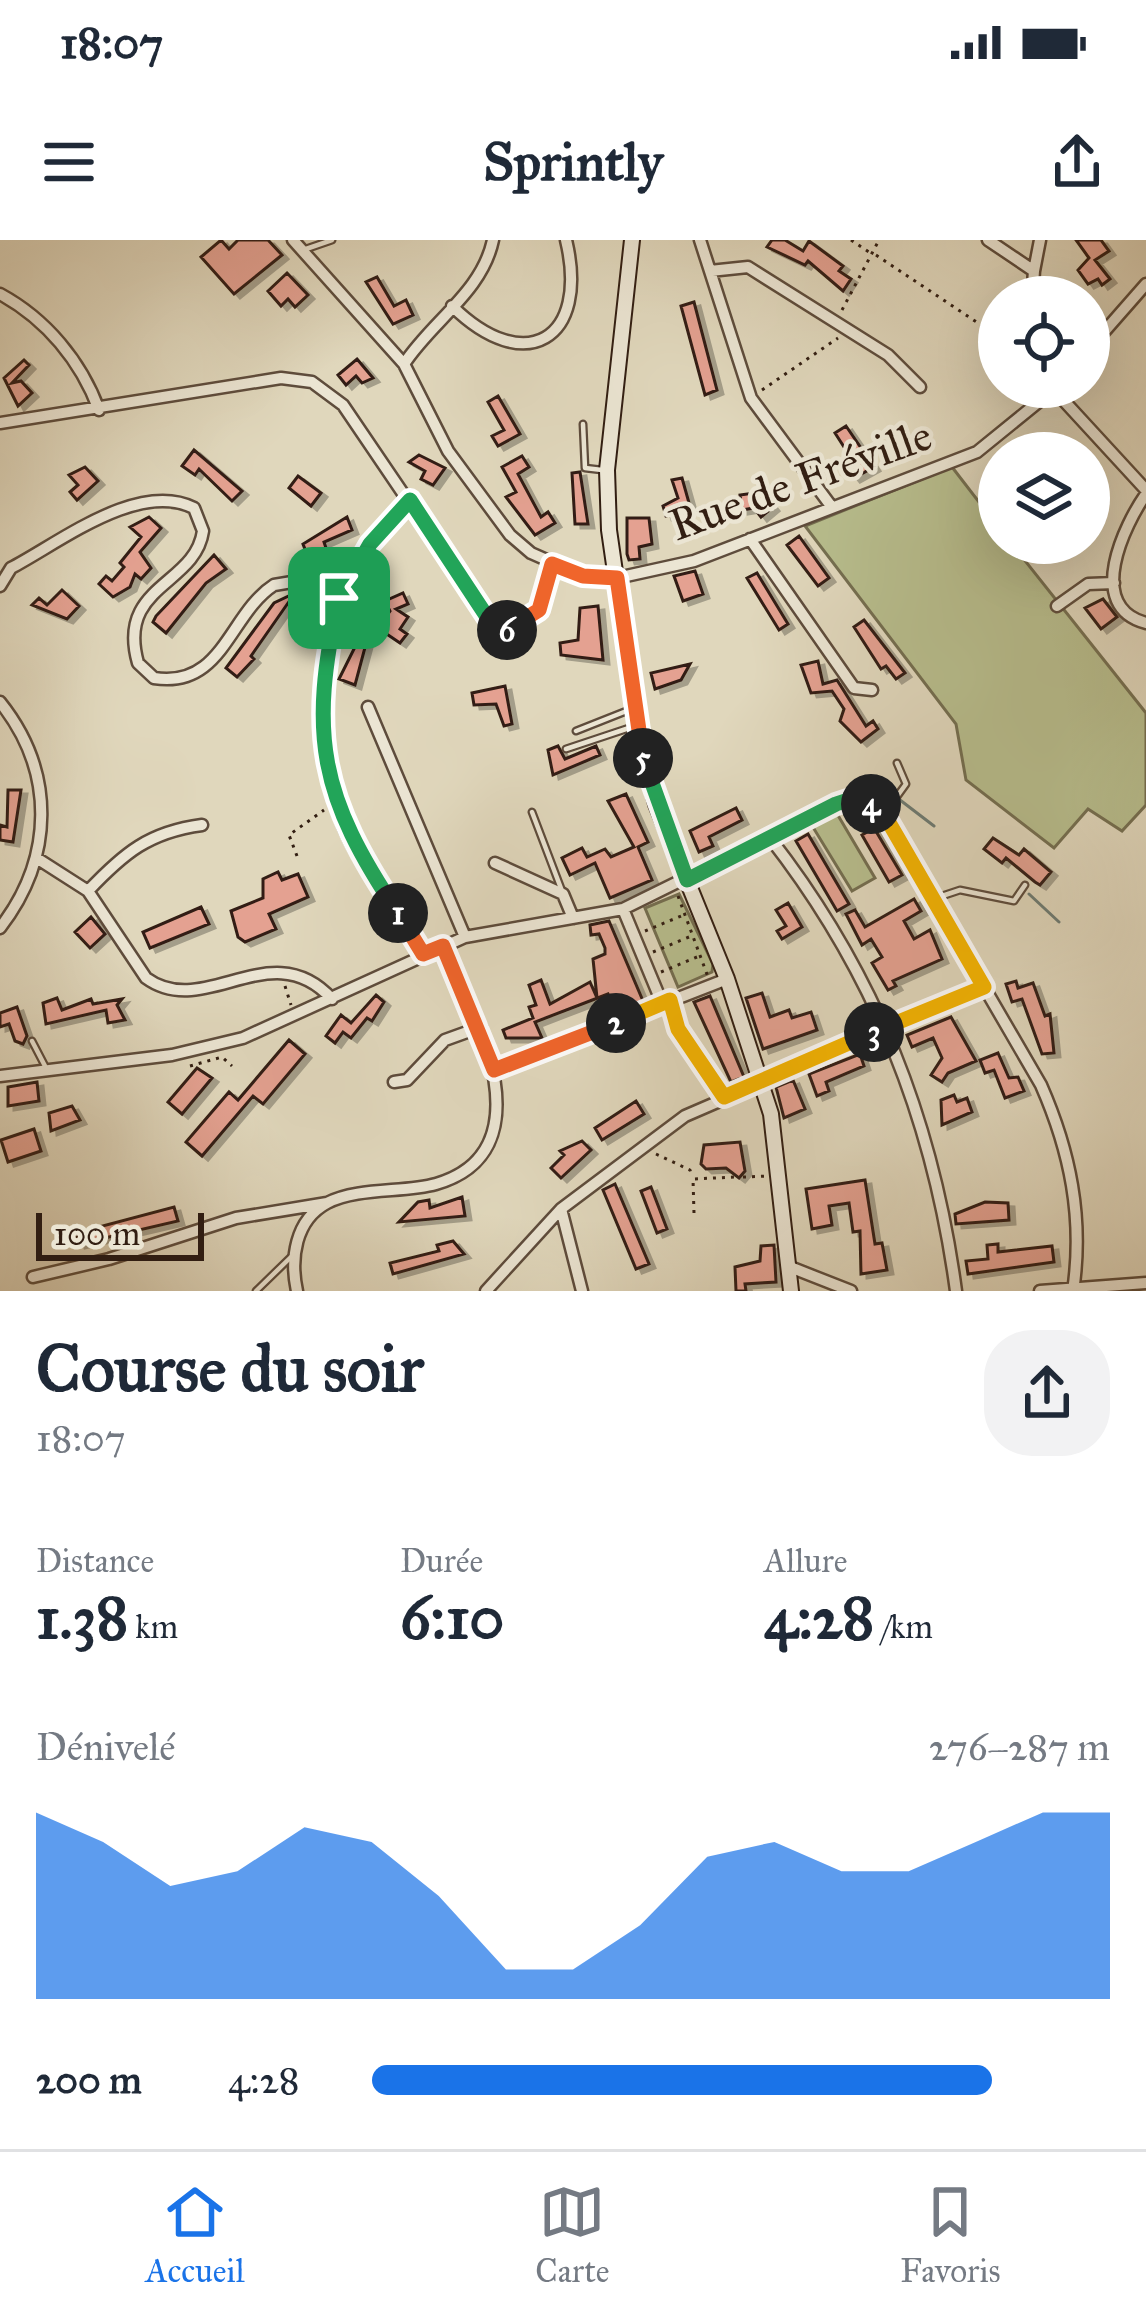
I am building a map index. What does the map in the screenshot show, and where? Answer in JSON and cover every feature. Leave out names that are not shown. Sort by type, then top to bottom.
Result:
[{"type":"street","points":[[293,240],[404,364],[471,486],[510,535],[552,564],[583,576],[617,578]]},
{"type":"street","points":[[404,364],[480,276],[493,240]]},
{"type":"street","points":[[452,306],[473,327],[498,339],[537,341],[550,336],[564,322],[574,294],[566,240]]},
{"type":"street","points":[[700,240],[751,398],[831,506]]},
{"type":"street","points":[[988,240],[1034,271]]},
{"type":"street","points":[[1034,276],[1040,240]]},
{"type":"street","points":[[631,243],[607,470],[635,708],[680,883],[707,952],[727,979],[761,1080],[781,1164],[791,1291]]},
{"type":"street","points":[[710,271],[748,267],[888,355],[920,387]]},
{"type":"street","points":[[1110,325],[1146,284]]},
{"type":"street","points":[[0,295],[38,320],[75,362],[99,410]]},
{"type":"street","points":[[0,423],[280,378],[312,382],[343,405],[499,635]]},
{"type":"street","name":"Rue de Fréville","points":[[617,578],[694,561],[977,452],[1031,408]]},
{"type":"street","points":[[1073,408],[1146,492],[1120,533],[1114,583],[1123,604],[1136,620],[1146,623]]},
{"type":"street","points":[[0,586],[10,568],[126,508],[166,500],[194,508],[203,532],[196,552],[145,600],[136,620],[138,663],[154,678],[182,678],[206,665],[274,585],[298,581],[339,598]]},
{"type":"street","points":[[410,500],[370,544],[339,598],[322,706],[335,802],[359,856],[423,954]]},
{"type":"street","points":[[750,539],[854,688],[872,690]]},
{"type":"street","points":[[1057,606],[1088,584],[1114,583]]},
{"type":"street","points":[[0,702],[19,725],[37,768],[44,813],[38,859],[20,902],[0,928]]},
{"type":"street","points":[[368,707],[465,937]]},
{"type":"street","points":[[0,1076],[243,1038],[465,937],[623,909],[851,799],[863,800],[887,810],[1057,1122],[1076,1211],[1074,1288]]},
{"type":"street","points":[[88,891],[128,849],[172,829],[202,825]]},
{"type":"street","points":[[770,838],[835,928],[887,1027],[925,1130],[944,1208],[956,1291]]},
{"type":"street","points":[[38,859],[88,891],[146,978],[159,988],[187,993],[258,972],[280,973],[319,985],[332,999]]},
{"type":"street","points":[[495,863],[563,894],[573,918]]},
{"type":"street","points":[[623,909],[666,1002]]},
{"type":"street","points":[[33,1277],[110,1259],[215,1223],[438,1183],[463,1171],[479,1155],[495,1120],[494,1070],[481,1027],[443,946]]},
{"type":"street","points":[[494,1070],[727,979]]},
{"type":"street","points":[[486,1291],[561,1208],[643,1144],[722,1094],[984,987]]},
{"type":"street","points":[[394,1082],[407,1081],[445,1040],[481,1027]]},
{"type":"street","points":[[297,1291],[297,1236],[327,1203]]},
{"type":"street","points":[[561,1208],[581,1291]]},
{"type":"street","points":[[275,1211],[297,1236]]},
{"type":"street","points":[[790,1267],[850,1291]]},
{"type":"street","points":[[1040,1291],[1120,1281],[1142,1283]]},
{"type":"lane","points":[[303,250],[332,240]]},
{"type":"lane","points":[[584,424],[585,468],[607,470]]},
{"type":"lane","points":[[576,730],[635,708]]},
{"type":"lane","points":[[566,749],[603,732],[638,726]]},
{"type":"lane","points":[[887,810],[901,791],[905,772],[897,763]]},
{"type":"lane","points":[[532,812],[563,894]]},
{"type":"lane","points":[[933,899],[960,890],[1014,901],[1025,885]]},
{"type":"lane","points":[[32,1041],[48,1071]]},
{"type":"lane","points":[[256,1291],[294,1255]]},
{"type":"path","points":[[851,240],[978,323]]},
{"type":"path","points":[[835,322],[879,240]]},
{"type":"path","points":[[751,398],[848,330]]},
{"type":"path","points":[[499,635],[539,610],[552,564]]},
{"type":"path","points":[[297,856],[289,835],[335,802]]},
{"type":"path","points":[[680,883],[707,952],[711,985]]},
{"type":"path","points":[[634,935],[691,911]]},
{"type":"path","points":[[643,956],[699,932]]},
{"type":"path","points":[[651,976],[707,952]]},
{"type":"path","points":[[280,973],[289,999]]},
{"type":"path","points":[[666,1002],[678,1029],[722,1094]]},
{"type":"path","points":[[190,1066],[222,1058],[232,1066]]},
{"type":"path","points":[[722,1094],[723,1079]]},
{"type":"path","points":[[643,1144],[689,1171],[694,1213]]},
{"type":"path","points":[[692,1179],[768,1176]]},
{"type":"green space","points":[[952,467],[978,501],[978,564],[1028,564],[1146,713],[1146,805],[1122,831],[1088,809],[1054,848],[966,780],[956,724],[805,526]]},
{"type":"green space","points":[[836,812],[875,878],[852,891],[811,824]]},
{"type":"green space","points":[[679,894],[713,964],[712,972],[678,987],[645,908]]},
{"type":"building","points":[[221,240],[229,249],[238,240],[268,240],[282,255],[234,294],[201,257]]},
{"type":"building","points":[[772,240],[785,240],[803,251],[809,241],[843,266],[839,271],[851,279],[843,291],[808,261],[805,265],[767,247]]},
{"type":"building","points":[[1076,240],[1101,240],[1109,251],[1095,260],[1108,276],[1082,276],[1078,270],[1089,258]]},
{"type":"building","points":[[287,273],[308,295],[295,307],[288,299],[281,306],[268,291]]},
{"type":"building","points":[[377,277],[394,306],[406,300],[413,315],[393,324],[366,282]]},
{"type":"building","points":[[694,302],[717,390],[705,395],[681,306]]},
{"type":"building","points":[[357,359],[373,378],[362,383],[356,376],[346,385],[338,375]]},
{"type":"building","points":[[24,360],[29,365],[12,383],[21,381],[32,393],[18,406],[4,378]]},
{"type":"building","points":[[498,396],[520,434],[498,446],[492,436],[504,430],[488,402]]},
{"type":"building","points":[[846,426],[874,467],[854,478],[845,467],[853,461],[835,433]]},
{"type":"building","points":[[194,450],[242,491],[232,501],[199,469],[195,475],[182,466]]},
{"type":"building","points":[[419,455],[445,468],[433,485],[421,479],[425,471],[409,462]]},
{"type":"building","points":[[522,456],[529,467],[518,474],[541,517],[548,512],[555,523],[535,535],[506,497],[516,492],[502,467]]},
{"type":"building","points":[[85,467],[98,481],[77,500],[70,492],[78,485],[69,475]]},
{"type":"building","points":[[580,472],[588,524],[575,524],[572,473]]},
{"type":"building","points":[[298,476],[321,493],[311,506],[289,488]]},
{"type":"building","points":[[682,478],[691,510],[666,516],[663,506],[678,498],[672,480]]},
{"type":"building","points":[[761,492],[773,507],[761,517],[754,508],[742,510],[740,495]]},
{"type":"building","points":[[149,517],[161,528],[140,552],[151,568],[141,579],[135,574],[130,587],[113,597],[99,584],[106,576],[112,581],[124,567],[120,563],[141,537],[130,527]]},
{"type":"building","points":[[347,517],[352,530],[324,542],[326,548],[317,551],[320,558],[310,562],[303,544]]},
{"type":"building","points":[[627,518],[649,518],[652,544],[639,547],[640,559],[629,560],[627,554]]},
{"type":"building","points":[[799,536],[829,578],[818,586],[787,545]]},
{"type":"building","points":[[214,555],[226,569],[206,583],[166,633],[153,622],[156,616]]},
{"type":"building","points":[[695,571],[703,594],[683,601],[674,576]]},
{"type":"building","points":[[757,573],[788,624],[779,630],[747,578]]},
{"type":"building","points":[[62,590],[79,606],[67,619],[32,605],[39,598],[47,605]]},
{"type":"building","points":[[295,593],[251,656],[254,659],[237,677],[226,668],[274,603]]},
{"type":"building","points":[[403,593],[408,604],[396,609],[408,617],[400,629],[407,634],[400,643],[366,620],[359,637],[367,640],[355,685],[339,679],[355,647],[340,640],[358,610],[383,621],[390,611],[385,601]]},
{"type":"building","points":[[1103,599],[1117,617],[1101,629],[1085,608]]},
{"type":"building","points":[[598,606],[603,660],[561,655],[560,643],[578,640],[580,608]]},
{"type":"building","points":[[864,620],[905,673],[896,679],[886,666],[881,669],[854,627]]},
{"type":"building","points":[[818,661],[823,684],[837,680],[866,726],[873,721],[878,729],[861,742],[840,721],[844,709],[832,691],[811,693],[801,665]]},
{"type":"building","points":[[690,664],[681,680],[655,689],[651,673]]},
{"type":"building","points":[[505,686],[512,724],[504,726],[496,704],[474,705],[472,693]]},
{"type":"building","points":[[558,746],[565,759],[596,746],[600,755],[553,775],[548,750]]},
{"type":"building","points":[[8,790],[21,790],[13,842],[0,840],[0,825],[7,827]]},
{"type":"building","points":[[626,794],[648,842],[638,847],[652,880],[610,898],[595,863],[570,875],[562,858],[582,848],[587,857],[605,849],[611,857],[634,847],[608,801]]},
{"type":"building","points":[[736,808],[742,820],[709,837],[713,846],[699,852],[690,831]]},
{"type":"building","points":[[874,828],[902,875],[889,882],[862,835]]},
{"type":"building","points":[[808,834],[849,904],[837,911],[796,841]]},
{"type":"building","points":[[993,838],[1019,855],[1024,849],[1051,872],[1040,885],[1006,858],[1002,863],[984,849]]},
{"type":"building","points":[[278,872],[282,880],[298,874],[308,897],[269,914],[276,929],[245,942],[238,937],[231,911],[263,898],[263,879]]},
{"type":"building","points":[[914,899],[921,911],[904,921],[914,939],[930,930],[942,959],[893,981],[896,986],[888,990],[872,963],[882,957],[871,939],[862,945],[846,914],[855,910],[865,927]]},
{"type":"building","points":[[788,903],[802,927],[782,939],[777,931],[786,926],[776,910]]},
{"type":"building","points":[[201,907],[209,924],[150,948],[143,932]]},
{"type":"building","points":[[91,917],[105,934],[90,948],[75,932]]},
{"type":"building","points":[[609,921],[643,1001],[617,1012],[608,994],[535,1022],[542,1038],[506,1038],[503,1030],[533,1018],[529,1007],[536,1005],[529,985],[541,980],[550,1004],[590,982],[597,998],[593,959],[605,954],[605,948],[599,934],[591,935],[590,925]]},
{"type":"building","points":[[1016,981],[1018,988],[1033,983],[1045,1016],[1050,1014],[1054,1053],[1042,1054],[1022,999],[1012,1002],[1006,984]]},
{"type":"building","points":[[762,993],[770,1017],[789,1010],[792,1018],[811,1012],[817,1030],[763,1049],[746,998]]},
{"type":"building","points":[[376,995],[384,1002],[372,1021],[367,1018],[351,1038],[343,1032],[335,1043],[326,1036],[341,1015],[351,1023]]},
{"type":"building","points":[[710,996],[744,1077],[731,1082],[694,1002]]},
{"type":"building","points":[[57,998],[62,1010],[91,999],[93,1004],[122,999],[117,1005],[125,1020],[108,1023],[106,1010],[46,1024],[43,1003]]},
{"type":"building","points":[[17,1007],[27,1036],[23,1044],[15,1041],[9,1024],[0,1027],[0,1013]]},
{"type":"building","points":[[951,1017],[976,1061],[948,1073],[942,1082],[931,1075],[942,1058],[933,1038],[912,1047],[907,1035]]},
{"type":"building","points":[[289,1040],[305,1054],[263,1104],[253,1096],[202,1156],[186,1142],[229,1092],[238,1100]]},
{"type":"building","points":[[998,1053],[1009,1078],[1018,1077],[1024,1091],[1005,1098],[994,1070],[985,1073],[980,1060]]},
{"type":"building","points":[[860,1054],[864,1066],[826,1082],[829,1091],[817,1096],[809,1074]]},
{"type":"building","points":[[197,1068],[212,1078],[182,1114],[168,1102]]},
{"type":"building","points":[[793,1080],[805,1109],[784,1118],[776,1087]]},
{"type":"building","points":[[37,1082],[39,1101],[8,1106],[8,1087]]},
{"type":"building","points":[[954,1095],[957,1102],[967,1098],[972,1112],[942,1125],[941,1100]]},
{"type":"building","points":[[636,1101],[644,1114],[602,1140],[595,1128]]},
{"type":"building","points":[[72,1106],[80,1120],[51,1131],[49,1113]]},
{"type":"building","points":[[34,1129],[41,1151],[8,1162],[1,1140]]},
{"type":"building","points":[[582,1141],[591,1150],[561,1178],[551,1168],[564,1155],[560,1151]]},
{"type":"building","points":[[740,1142],[745,1171],[739,1178],[726,1168],[706,1169],[701,1164],[704,1145]]},
{"type":"building","points":[[865,1180],[875,1244],[882,1243],[887,1270],[861,1274],[860,1231],[853,1232],[849,1203],[829,1206],[832,1225],[812,1229],[806,1189]]},
{"type":"building","points":[[615,1184],[649,1264],[636,1269],[603,1190]]},
{"type":"building","points":[[651,1187],[667,1229],[657,1233],[641,1191]]},
{"type":"building","points":[[462,1197],[465,1216],[399,1222],[418,1202],[429,1200],[430,1208]]},
{"type":"building","points":[[985,1202],[1008,1203],[1009,1220],[956,1224],[955,1214]]},
{"type":"building","points":[[174,1207],[178,1221],[79,1244],[76,1233]]},
{"type":"building","points":[[453,1241],[464,1254],[393,1274],[390,1263],[439,1251],[437,1245]]},
{"type":"building","points":[[998,1244],[998,1252],[1052,1246],[1054,1262],[968,1274],[966,1261],[988,1259],[987,1245]]},
{"type":"building","points":[[774,1245],[776,1282],[745,1284],[746,1291],[736,1291],[735,1267],[760,1261],[761,1246]]},
{"type":"waterway","points":[[870,777],[934,826]]},
{"type":"waterway","points":[[1029,894],[1059,922]]},
{"type":"route","points":[[410,500],[499,635],[539,610],[552,564],[583,576],[617,578],[646,771],[687,880],[836,804],[863,800],[884,814],[984,987],[724,1097],[678,1029],[670,1000],[494,1070],[481,1027],[443,946],[423,954],[359,856],[333,796],[323,744],[322,706],[325,659],[339,598],[370,544],[410,500]]}]
